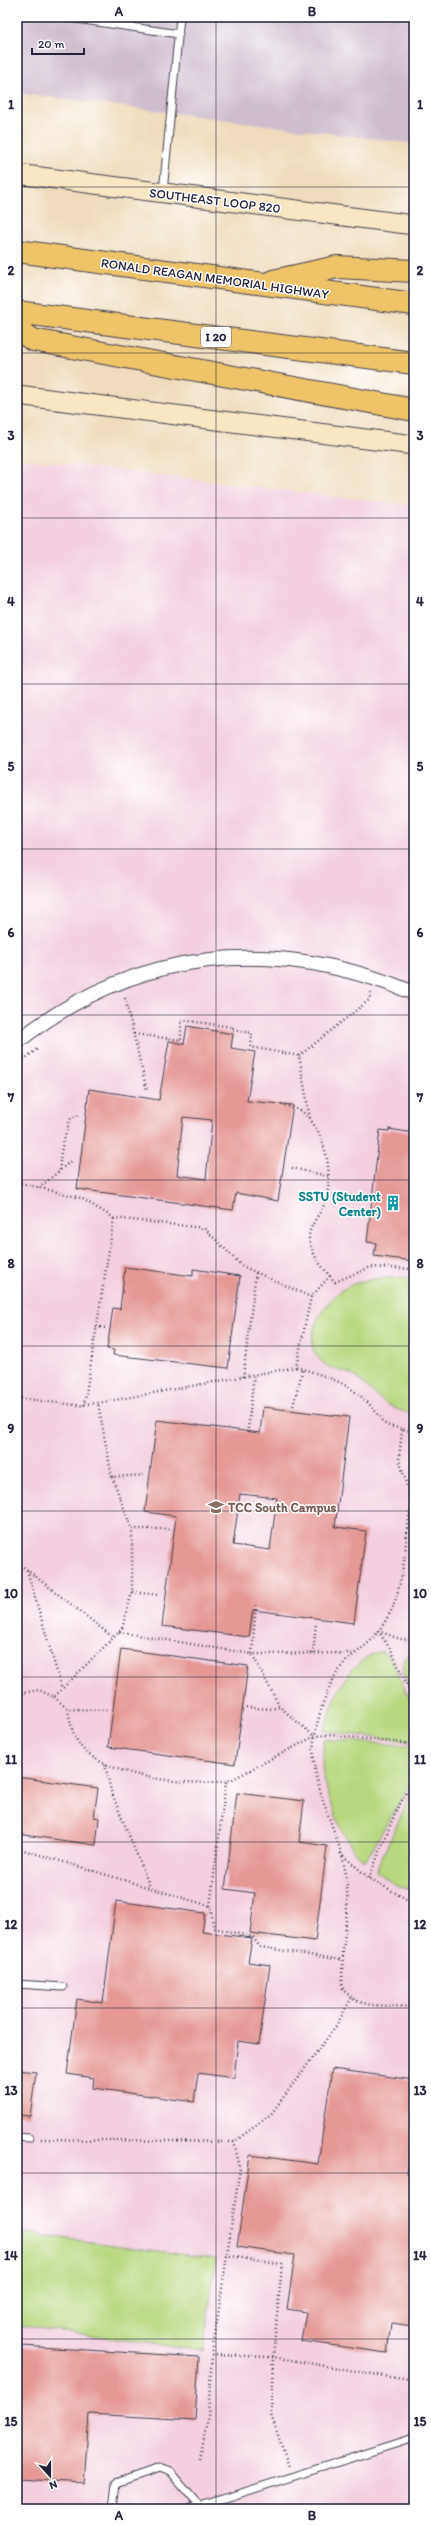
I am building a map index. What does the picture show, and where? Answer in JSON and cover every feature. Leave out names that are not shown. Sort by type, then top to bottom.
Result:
[{"type":"highway","name":"RONALD REAGAN MEMORIAL HIGHWAY","points":[[17,251],[257,285],[414,304]]},
{"type":"highway","points":[[257,285],[337,267],[414,271]]},
{"type":"highway","name":"I 20","points":[[17,312],[414,363]]},
{"type":"highway","points":[[17,329],[33,340],[414,410]]},
{"type":"main road","name":"SOUTHEAST LOOP 820","points":[[17,174],[414,225]]},
{"type":"main road","points":[[17,395],[414,445]]},
{"type":"street","points":[[17,1042],[42,1022],[91,993],[153,970],[207,959],[258,957],[316,962],[377,977],[414,992]]},
{"type":"lane","points":[[63,17],[178,34]]},
{"type":"lane","points":[[163,193],[180,17]]},
{"type":"lane","points":[[17,1984],[63,1987]]},
{"type":"lane","points":[[17,2137],[29,2138]]},
{"type":"lane","points":[[191,2509],[414,2438]]},
{"type":"lane","points":[[113,2509],[116,2483],[159,2468],[170,2472],[201,2507]]},
{"type":"path","points":[[134,1034],[181,1040],[181,1020],[233,1027],[232,1030],[252,1033],[251,1047],[299,1056],[369,1000],[377,977]]},
{"type":"path","points":[[119,1000],[131,994]]},
{"type":"path","points":[[125,996],[147,1090]]},
{"type":"path","points":[[17,1065],[39,1048]]},
{"type":"path","points":[[299,1056],[310,1122]]},
{"type":"path","points":[[281,1104],[296,1108],[306,1115],[327,1156],[328,1176],[326,1201],[309,1236],[313,1256],[335,1282],[371,1267],[414,1269]]},
{"type":"path","points":[[60,1170],[59,1156],[65,1133],[71,1118],[79,1115]]},
{"type":"path","points":[[39,1188],[72,1160]]},
{"type":"path","points":[[292,1168],[328,1176]]},
{"type":"path","points":[[17,1182],[81,1198],[114,1218],[204,1228],[242,1266],[311,1297]]},
{"type":"path","points":[[84,1404],[114,1218]]},
{"type":"path","points":[[243,1377],[256,1272]]},
{"type":"path","points":[[296,1367],[311,1297],[330,1276]]},
{"type":"path","points":[[96,1327],[107,1328]]},
{"type":"path","points":[[17,1398],[84,1406],[84,1404],[98,1403],[296,1367],[352,1388],[370,1404],[386,1425],[414,1432]]},
{"type":"path","points":[[293,1406],[303,1369]]},
{"type":"path","points":[[248,1429],[254,1375]]},
{"type":"path","points":[[54,1697],[122,1629],[132,1592],[132,1529],[112,1477],[98,1403]]},
{"type":"path","points":[[402,1430],[399,1459],[414,1507],[410,1510],[401,1580],[390,1612],[378,1631],[367,1644],[345,1662],[336,1675],[322,1707],[315,1736],[316,1771],[346,1876],[349,1904],[342,1960],[343,1990],[356,2001],[371,2005],[414,2007]]},
{"type":"path","points":[[112,1477],[146,1475]]},
{"type":"path","points":[[132,1529],[172,1528]]},
{"type":"path","points":[[17,1562],[114,1638]]},
{"type":"path","points":[[28,1570],[62,1689]]},
{"type":"path","points":[[132,1592],[160,1594]]},
{"type":"path","points":[[256,1605],[252,1654],[280,1708],[315,1736]]},
{"type":"path","points":[[313,1654],[316,1622]]},
{"type":"path","points":[[378,1631],[400,1639],[414,1640]]},
{"type":"path","points":[[378,1631],[391,1650],[414,1700]]},
{"type":"path","points":[[119,1632],[252,1654],[355,1653]]},
{"type":"path","points":[[17,1694],[39,1690],[54,1697],[68,1709],[107,1710]]},
{"type":"path","points":[[242,1707],[269,1709],[280,1708]]},
{"type":"path","points":[[68,1709],[71,1726],[82,1748],[96,1760],[134,1773],[172,1780],[217,1784],[226,1782],[315,1736],[329,1735],[414,1744]]},
{"type":"path","points":[[105,1764],[111,1791],[139,1854],[151,1888]]},
{"type":"path","points":[[368,1878],[397,1809],[414,1781]]},
{"type":"path","points":[[226,1782],[210,1906],[214,1928],[253,1937],[260,1947],[342,1960]]},
{"type":"path","points":[[17,1848],[54,1861],[210,1906]]},
{"type":"path","points":[[339,1852],[368,1878],[408,1900],[414,1901]]},
{"type":"path","points":[[29,2138],[234,2142],[270,2114],[336,2026],[352,1997]]},
{"type":"path","points":[[200,2459],[208,2415],[212,2355],[240,2168],[234,2142]]},
{"type":"path","points":[[226,2254],[282,2265],[273,2357],[271,2415],[292,2477]]},
{"type":"path","points":[[212,2355],[273,2357],[414,2381]]},
{"type":"shaded area","points":[[17,17],[414,17],[414,144],[17,93]]},
{"type":"shaded area","name":"TCC South Campus","points":[[17,458],[414,506],[414,2509],[17,2509]]},
{"type":"green space","points":[[411,1277],[414,1279],[414,1414],[402,1411],[387,1404],[353,1375],[325,1365],[314,1352],[312,1340],[317,1321],[322,1311],[343,1289],[358,1282],[381,1278]]},
{"type":"green space","points":[[377,1652],[383,1652],[391,1659],[414,1708],[414,1742],[324,1731],[336,1696],[348,1675],[366,1658]]},
{"type":"green space","points":[[409,1654],[414,1654],[414,1696],[406,1680],[403,1669],[405,1659]]},
{"type":"green space","points":[[324,1739],[414,1746],[414,1777],[365,1861],[350,1845],[333,1808],[322,1769]]},
{"type":"green space","points":[[414,1787],[414,1889],[398,1887],[376,1871]]},
{"type":"green space","points":[[25,2233],[216,2259],[203,2351],[17,2325],[17,2288]]},
{"type":"building","points":[[187,1026],[233,1034],[231,1048],[255,1052],[247,1101],[293,1105],[278,1201],[236,1193],[233,1210],[77,1189],[89,1089],[159,1100],[169,1041],[184,1044]],"holes":[[[183,1117],[212,1120],[206,1179],[177,1175]]]},
{"type":"building","name":"SSTU (Student Center)","points":[[389,1129],[414,1133],[414,1261],[374,1256],[376,1243],[367,1242],[380,1130],[389,1131]]},
{"type":"building","points":[[125,1267],[193,1276],[193,1269],[240,1276],[228,1368],[113,1355],[114,1350],[107,1349],[113,1308],[120,1309]]},
{"type":"building","points":[[263,1407],[349,1417],[335,1527],[366,1531],[354,1623],[253,1610],[249,1637],[162,1626],[176,1516],[145,1512],[157,1420],[260,1433]],"holes":[[[240,1494],[277,1498],[270,1550],[233,1545]]]},
{"type":"building","points":[[121,1649],[248,1666],[235,1764],[108,1747]]},
{"type":"building","points":[[17,1777],[98,1788],[94,1817],[99,1818],[96,1845],[17,1834]]},
{"type":"building","points":[[237,1793],[304,1801],[299,1842],[327,1846],[315,1941],[250,1933],[255,1893],[225,1889]]},
{"type":"building","points":[[116,1901],[205,1913],[202,1932],[252,1938],[248,1962],[270,1965],[259,2044],[238,2041],[234,2078],[198,2073],[194,2102],[93,2088],[94,2078],[67,2074],[77,1999],[103,2003]]},
{"type":"building","points":[[332,2069],[414,2080],[414,2121],[407,2173],[414,2174],[414,2310],[412,2326],[391,2323],[387,2353],[301,2341],[306,2312],[287,2309],[295,2255],[237,2247],[250,2155],[318,2164]]},
{"type":"building","points":[[17,2070],[36,2072],[30,2116],[17,2115]]},
{"type":"building","points":[[22,2346],[199,2357],[195,2420],[89,2414],[84,2483],[20,2479],[20,2467],[17,2467],[17,2374],[20,2375]]},
{"type":"place","name":"SSTU (Student Center)","points":[[393,1203]]},
{"type":"place","name":"TCC South Campus","points":[[216,1507]]}]
